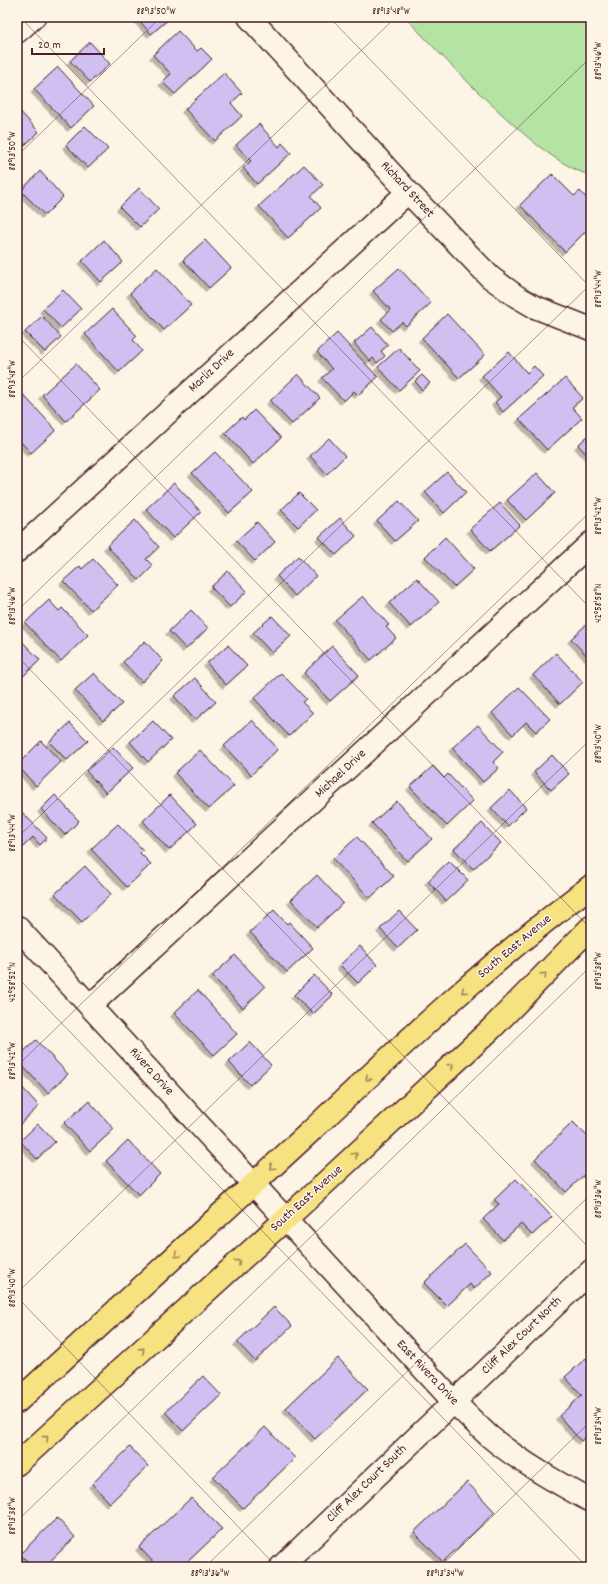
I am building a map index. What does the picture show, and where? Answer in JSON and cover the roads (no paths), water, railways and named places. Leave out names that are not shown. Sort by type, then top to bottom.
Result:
[{"type":"main road","name":"South East Avenue","points":[[17,1402],[380,1066],[499,960],[560,909],[591,886]]},
{"type":"main road","name":"South East Avenue","points":[[17,1464],[491,1029],[591,927]]},
{"type":"street","points":[[17,32],[34,17]]},
{"type":"street","name":"Richard Street","points":[[249,17],[408,192],[490,277],[516,296],[535,307],[591,329]]},
{"type":"street","name":"Marliz Drive","points":[[17,551],[408,192]]},
{"type":"street","name":"Michael Drive","points":[[90,1006],[591,543]]},
{"type":"street","name":"Rivera Drive","points":[[17,927],[285,1219]]},
{"type":"street","name":"East Rivera Drive","points":[[285,1219],[453,1401],[489,1436],[553,1480],[591,1501]]},
{"type":"street","name":"Cliff Alex Court North","points":[[453,1401],[591,1271]]},
{"type":"street","name":"Cliff Alex Court South","points":[[281,1567],[453,1401]]}]
